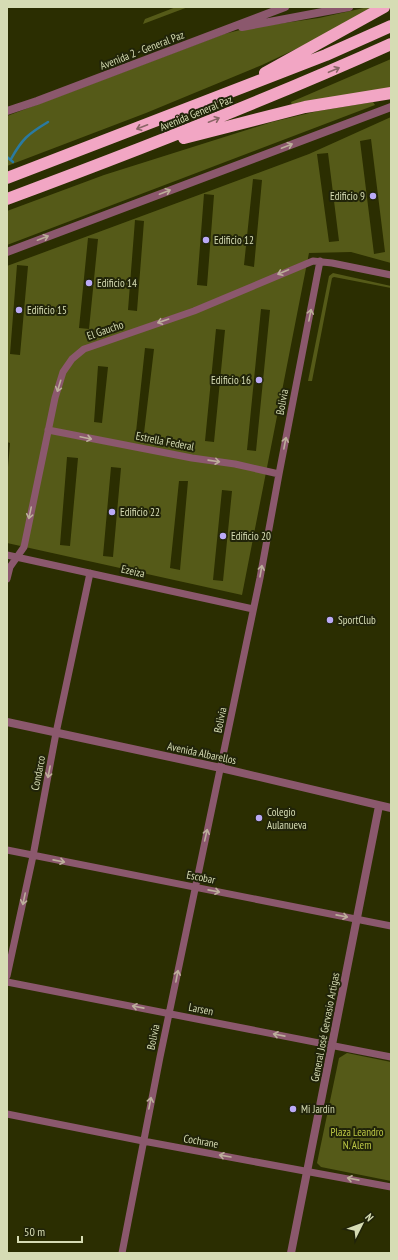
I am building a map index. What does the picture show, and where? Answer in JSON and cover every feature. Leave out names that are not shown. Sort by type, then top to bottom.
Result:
[{"type":"highway","points":[[218,98],[384,7]]},
{"type":"highway","name":"Avenida General Paz","points":[[7,178],[218,98],[326,55],[391,26]]},
{"type":"highway","name":"Avenida General Paz","points":[[7,199],[139,150],[259,102],[391,44]]},
{"type":"highway","points":[[139,150],[305,107],[391,93]]},
{"type":"street","name":"Avenida 2 - General Paz","points":[[7,111],[59,93],[285,7]]},
{"type":"street","points":[[222,31],[349,7]]},
{"type":"street","points":[[7,252],[391,107]]},
{"type":"street","points":[[320,261],[391,275]]},
{"type":"street","name":"El Gaucho","points":[[7,580],[10,567],[24,548],[48,430],[63,372],[72,359],[84,349],[112,338],[194,311],[308,262],[320,261]]},
{"type":"street","name":"Bolivia","points":[[122,1253],[194,887],[221,768],[253,609],[320,261]]},
{"type":"street","name":"Estrella Federal","points":[[48,430],[192,458],[235,464],[278,474]]},
{"type":"street","name":"Ezeiza","points":[[7,555],[253,609]]},
{"type":"street","name":"Condarco","points":[[7,976],[33,856],[56,733],[90,573]]},
{"type":"street","name":"Avenida Albarellos","points":[[7,722],[221,768],[391,808]]},
{"type":"street","name":"General José Gervasio Artigas","points":[[291,1253],[379,806]]},
{"type":"street","name":"Escobar","points":[[7,850],[391,926]]},
{"type":"street","name":"Larsen","points":[[7,982],[391,1057]]},
{"type":"street","name":"Cochrane","points":[[7,1114],[391,1187]]},
{"type":"green space","points":[[176,7],[188,7],[143,24],[145,19]]},
{"type":"green space","points":[[368,7],[376,7],[313,41],[262,65],[146,113],[7,166],[7,116],[224,34],[248,28],[319,18]]},
{"type":"green space","points":[[391,59],[391,88],[292,105],[291,102]]},
{"type":"green space","points":[[373,102],[375,105],[7,245],[7,211],[104,175],[272,122],[318,111]]},
{"type":"green space","points":[[391,117],[391,263],[351,252],[309,253],[242,595],[7,543],[7,479],[10,443],[7,442],[7,266],[309,154]],"holes":[[[371,139],[385,252],[374,254],[360,141]],[[328,153],[339,241],[329,242],[317,154]],[[253,179],[262,180],[254,267],[244,265]],[[204,194],[214,195],[207,286],[197,285]],[[135,220],[144,221],[137,311],[128,310]],[[88,238],[98,239],[89,329],[79,328]],[[17,265],[28,266],[20,355],[10,354]],[[261,309],[270,310],[256,451],[247,450]],[[216,329],[225,330],[214,442],[205,441]],[[145,348],[154,349],[144,433],[136,432]],[[98,366],[108,367],[102,423],[94,422]],[[67,457],[78,458],[70,546],[60,545]],[[111,467],[121,468],[113,557],[103,556]],[[179,481],[188,481],[180,570],[170,568]],[[222,490],[232,491],[223,581],[213,580]]]},
{"type":"green space","points":[[333,273],[391,286],[391,288],[334,277],[332,278],[312,381],[308,381],[329,276]]},
{"type":"green space","name":"Plaza Leandro N. Alem","points":[[347,1053],[391,1062],[391,1181],[321,1167],[317,1163],[339,1058]]},
{"type":"waterway","points":[[11,159],[26,138],[48,122]]},
{"type":"waterway","points":[[7,157],[13,162]]},
{"type":"place","name":"Edificio 9","points":[[373,196]]},
{"type":"place","name":"Edificio 12","points":[[206,240]]},
{"type":"place","name":"Edificio 14","points":[[89,283]]},
{"type":"place","name":"Edificio 15","points":[[19,310]]},
{"type":"place","name":"Edificio 16","points":[[259,380]]},
{"type":"place","name":"Edificio 22","points":[[112,512]]},
{"type":"place","name":"Edificio 20","points":[[223,536]]},
{"type":"place","name":"SportClub","points":[[330,620]]},
{"type":"place","name":"Colegio Aulanueva","points":[[259,818]]},
{"type":"place","name":"Mi Jardín","points":[[293,1109]]}]
